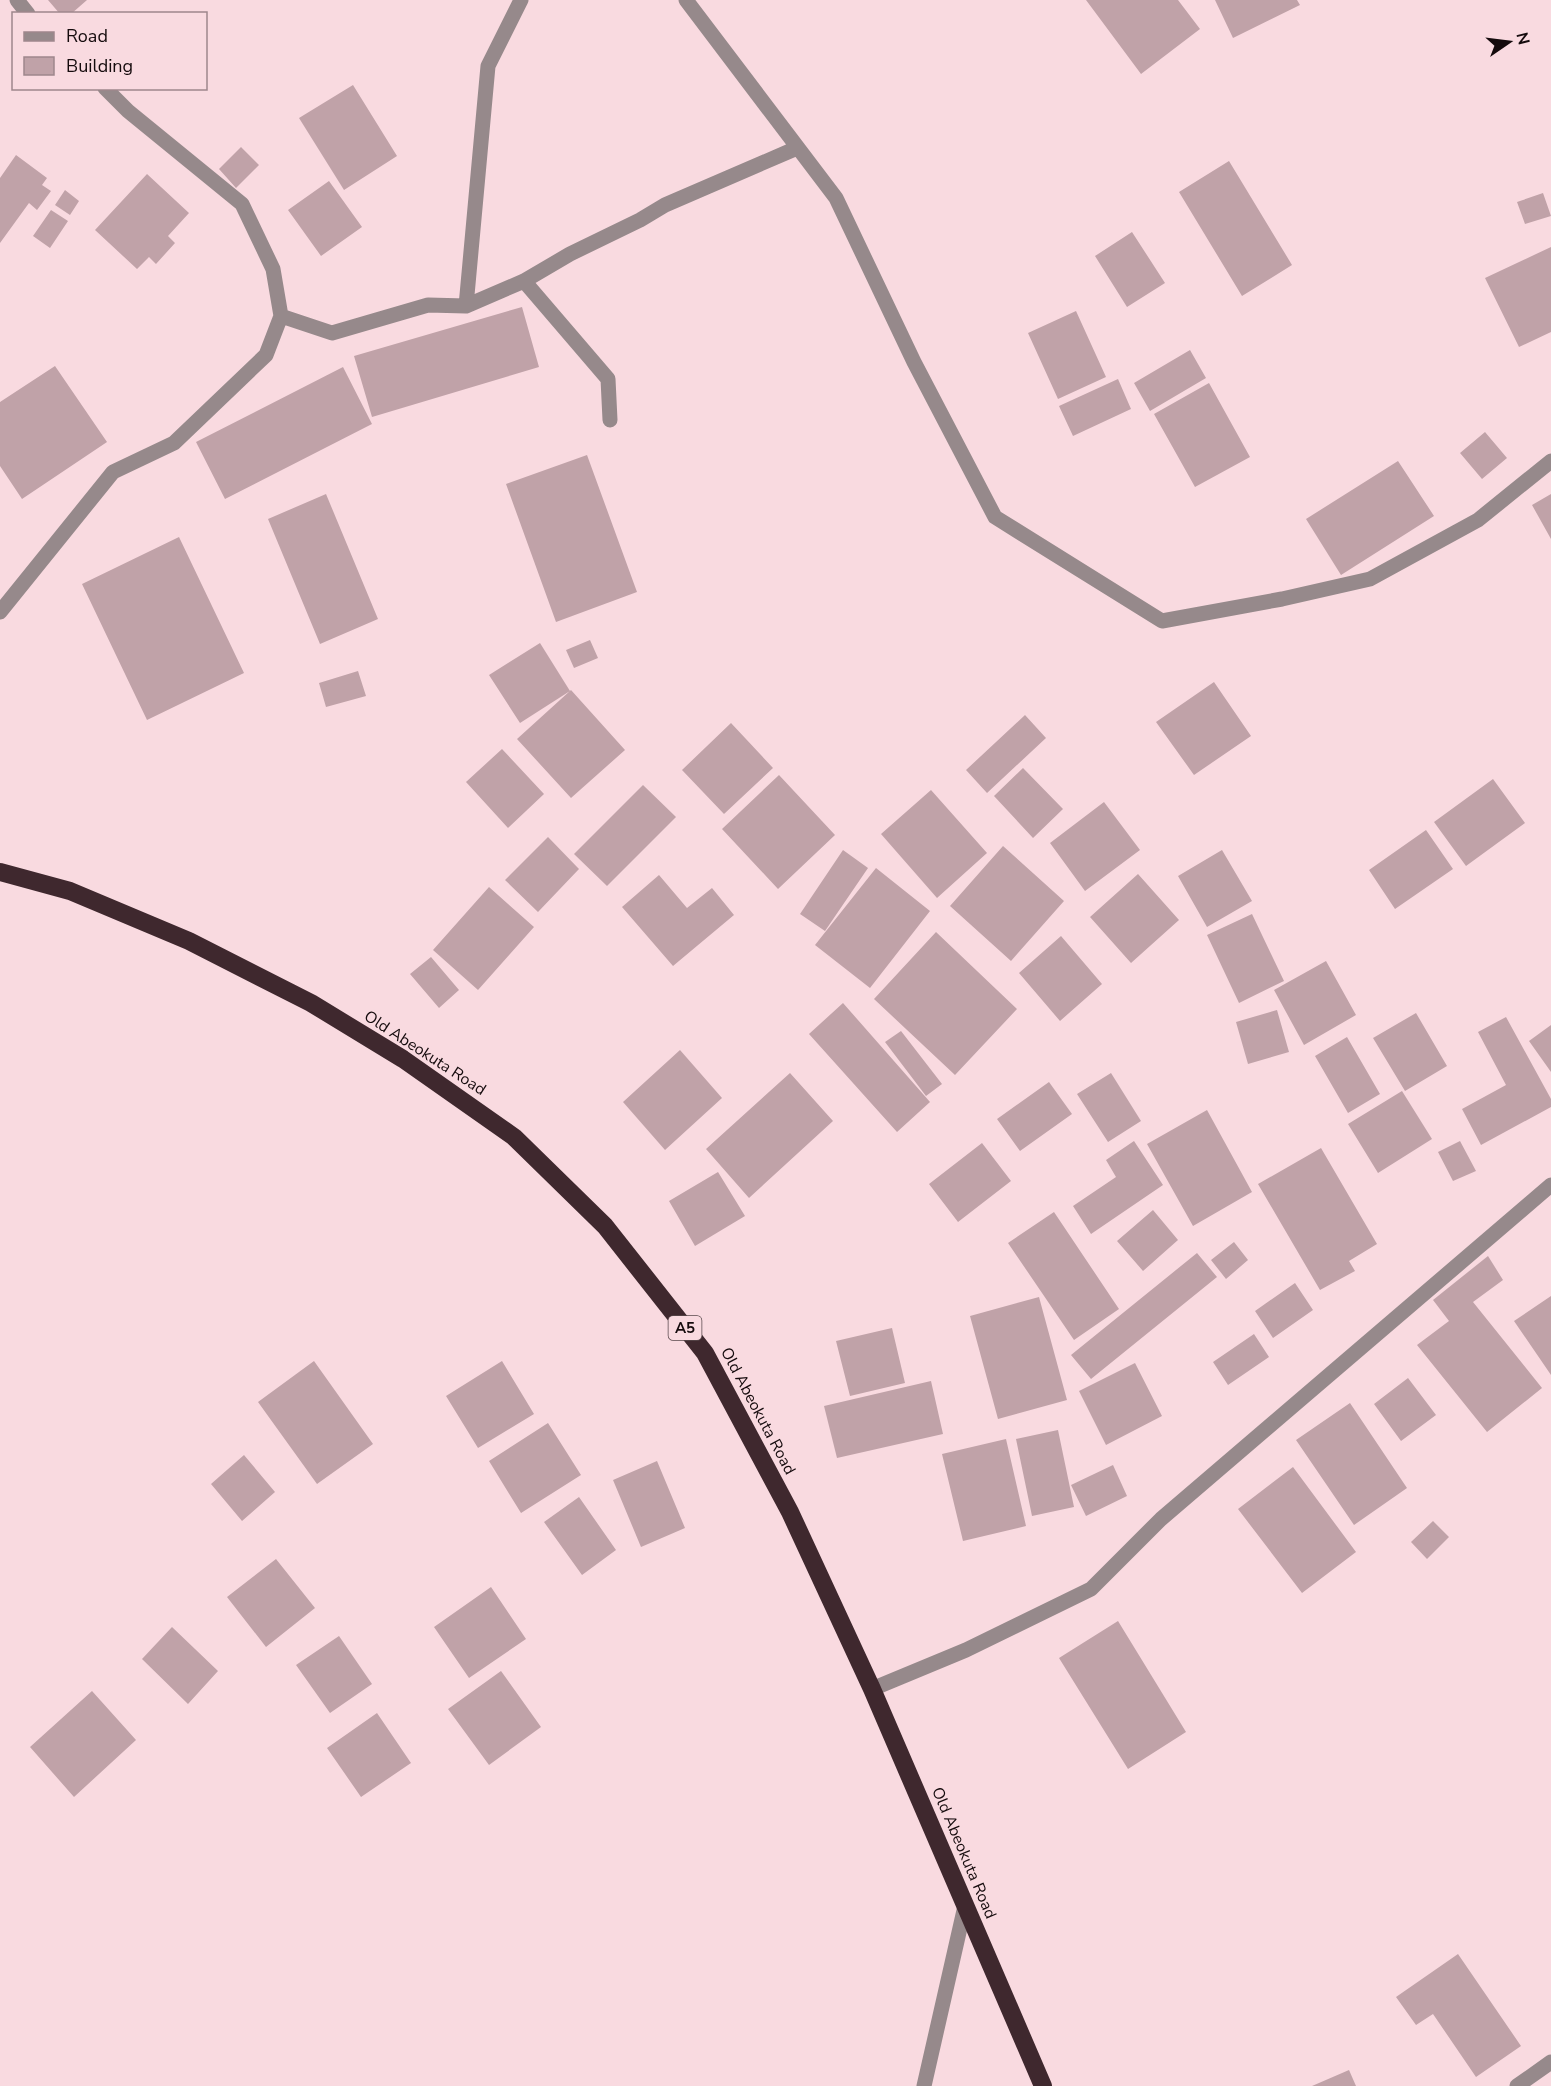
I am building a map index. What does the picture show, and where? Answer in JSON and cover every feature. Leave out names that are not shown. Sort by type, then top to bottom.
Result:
[{"type":"highway","name":"Old Abeokuta Road","points":[[0,872],[70,891],[189,941],[311,1003],[403,1059],[514,1137],[605,1226],[705,1353],[790,1512],[872,1689],[1043,2086]]},
{"type":"street","points":[[17,0],[26,12]]},
{"type":"street","points":[[466,306],[488,66],[520,0]]},
{"type":"street","points":[[686,0],[836,198],[914,362],[995,517],[1162,621],[1282,599],[1370,579],[1478,520],[1551,461]]},
{"type":"street","points":[[0,612],[113,472],[174,443],[266,355],[281,316],[273,268],[242,204],[128,111],[107,90]]},
{"type":"street","points":[[281,316],[332,333],[428,305],[466,306],[524,280],[665,205],[797,148]]},
{"type":"street","points":[[524,280],[608,379],[610,420]]},
{"type":"street","points":[[872,1689],[966,1650],[1091,1589],[1161,1519],[1551,1185]]},
{"type":"street","points":[[924,2086],[965,1906]]},
{"type":"street","points":[[1517,2086],[1551,2062]]},
{"type":"building","points":[[48,0],[87,0],[73,12],[58,12]]},
{"type":"building","points":[[1086,0],[1178,0],[1200,29],[1141,74]]},
{"type":"building","points":[[1215,0],[1297,0],[1300,5],[1233,38]]},
{"type":"building","points":[[353,85],[397,156],[344,190],[299,118]]},
{"type":"building","points":[[241,147],[259,165],[236,188],[219,169]]},
{"type":"building","points":[[16,155],[47,178],[42,185],[51,191],[37,210],[29,203],[0,243],[0,178]]},
{"type":"building","points":[[1229,161],[1292,265],[1242,296],[1179,192]]},
{"type":"building","points":[[147,174],[189,213],[168,236],[175,243],[156,264],[149,257],[137,269],[95,230]]},
{"type":"building","points":[[329,181],[362,227],[321,256],[288,210]]},
{"type":"building","points":[[65,190],[79,201],[70,215],[55,205]]},
{"type":"building","points":[[1543,193],[1551,216],[1525,224],[1517,202]]},
{"type":"building","points":[[51,210],[68,221],[50,248],[33,236]]},
{"type":"building","points":[[1132,232],[1165,283],[1127,307],[1095,256]]},
{"type":"building","points":[[1551,247],[1551,332],[1519,347],[1485,278]]},
{"type":"building","points":[[522,307],[539,367],[372,417],[354,356]]},
{"type":"building","points":[[1076,311],[1106,377],[1058,399],[1028,333]]},
{"type":"building","points":[[1190,350],[1206,378],[1150,411],[1134,383]]},
{"type":"building","points":[[55,366],[107,442],[22,499],[0,466],[0,402]]},
{"type":"building","points":[[343,367],[372,424],[225,499],[196,442]]},
{"type":"building","points":[[1118,379],[1131,409],[1073,436],[1059,406]]},
{"type":"building","points":[[1209,383],[1250,457],[1195,487],[1154,414]]},
{"type":"building","points":[[1485,432],[1507,458],[1482,479],[1460,453]]},
{"type":"building","points":[[587,455],[637,592],[556,622],[506,484]]},
{"type":"building","points":[[1398,461],[1434,516],[1341,575],[1306,519]]},
{"type":"building","points":[[326,494],[378,619],[320,644],[268,519]]},
{"type":"building","points":[[1551,494],[1551,539],[1532,505]]},
{"type":"building","points":[[179,537],[244,673],[147,720],[82,584]]},
{"type":"building","points":[[590,640],[598,658],[574,668],[566,650]]},
{"type":"building","points":[[540,643],[570,691],[520,723],[489,675]]},
{"type":"building","points":[[358,671],[366,696],[326,707],[319,683]]},
{"type":"building","points":[[1214,682],[1251,736],[1194,775],[1156,722]]},
{"type":"building","points":[[571,690],[625,750],[571,798],[517,739]]},
{"type":"building","points":[[1025,715],[1046,738],[987,793],[966,770]]},
{"type":"building","points":[[731,723],[773,768],[724,814],[682,770]]},
{"type":"building","points":[[502,749],[544,794],[508,828],[466,782]]},
{"type":"building","points":[[1023,768],[1063,809],[1033,838],[994,796]]},
{"type":"building","points":[[779,775],[835,835],[778,889],[722,829]]},
{"type":"building","points":[[1493,779],[1525,823],[1466,866],[1434,822]]},
{"type":"building","points":[[643,785],[676,817],[607,886],[574,854]]},
{"type":"building","points":[[931,790],[987,853],[937,898],[881,834]]},
{"type":"building","points":[[1104,802],[1140,850],[1085,891],[1050,843]]},
{"type":"building","points":[[1426,830],[1453,869],[1395,909],[1369,870]]},
{"type":"building","points":[[548,837],[579,869],[538,912],[505,880]]},
{"type":"building","points":[[1003,846],[1064,901],[1011,961],[950,906]]},
{"type":"building","points":[[843,850],[868,868],[825,931],[800,914]]},
{"type":"building","points":[[1222,850],[1252,901],[1207,927],[1178,876]]},
{"type":"building","points":[[876,868],[930,911],[870,988],[815,945]]},
{"type":"building","points":[[1138,874],[1179,920],[1131,963],[1090,917]]},
{"type":"building","points":[[659,875],[687,908],[712,888],[734,915],[673,966],[622,907]]},
{"type":"building","points":[[489,887],[534,927],[478,990],[433,950]]},
{"type":"building","points":[[1252,914],[1284,981],[1239,1003],[1207,935]]},
{"type":"building","points":[[936,932],[1017,1009],[955,1075],[874,999]]},
{"type":"building","points":[[1061,936],[1102,984],[1060,1021],[1019,973]]},
{"type":"building","points":[[431,957],[459,990],[439,1008],[410,974]]},
{"type":"building","points":[[1326,961],[1356,1015],[1304,1045],[1274,990]]},
{"type":"building","points":[[843,1003],[930,1102],[897,1132],[809,1034]]},
{"type":"building","points":[[1277,1010],[1289,1052],[1248,1064],[1236,1022]]},
{"type":"building","points":[[1416,1013],[1447,1066],[1405,1091],[1373,1038]]},
{"type":"building","points":[[1506,1017],[1551,1099],[1551,1107],[1481,1145],[1462,1109],[1506,1085],[1478,1032]]},
{"type":"building","points":[[1551,1025],[1551,1072],[1529,1041]]},
{"type":"building","points":[[901,1031],[942,1084],[926,1096],[885,1042]]},
{"type":"building","points":[[1347,1037],[1380,1094],[1348,1113],[1315,1056]]},
{"type":"building","points":[[680,1050],[722,1098],[665,1150],[623,1102]]},
{"type":"building","points":[[790,1073],[833,1121],[749,1198],[706,1149]]},
{"type":"building","points":[[1111,1073],[1141,1121],[1108,1142],[1077,1094]]},
{"type":"building","points":[[1049,1082],[1072,1114],[1020,1151],[997,1119]]},
{"type":"building","points":[[1402,1091],[1432,1139],[1378,1173],[1348,1124]]},
{"type":"building","points":[[1207,1110],[1252,1192],[1193,1226],[1147,1144]]},
{"type":"building","points":[[1134,1141],[1163,1185],[1091,1234],[1073,1206],[1116,1177],[1106,1160]]},
{"type":"building","points":[[1460,1141],[1476,1171],[1453,1181],[1438,1152]]},
{"type":"building","points":[[982,1143],[1011,1181],[958,1222],[929,1184]]},
{"type":"building","points":[[1321,1148],[1377,1244],[1349,1261],[1355,1271],[1320,1290],[1258,1184]]},
{"type":"building","points":[[718,1172],[745,1216],[695,1246],[669,1201]]},
{"type":"building","points":[[1153,1210],[1178,1240],[1143,1271],[1117,1241]]},
{"type":"building","points":[[1054,1212],[1119,1309],[1074,1340],[1008,1243]]},
{"type":"building","points":[[1234,1242],[1248,1260],[1226,1279],[1211,1260]]},
{"type":"building","points":[[1197,1253],[1217,1277],[1091,1379],[1071,1355]]},
{"type":"building","points":[[1488,1256],[1503,1280],[1473,1302],[1542,1388],[1487,1432],[1417,1345],[1449,1321],[1433,1300]]},
{"type":"building","points":[[1295,1283],[1313,1310],[1273,1338],[1255,1311]]},
{"type":"building","points":[[1551,1296],[1551,1375],[1514,1321]]},
{"type":"building","points":[[1039,1297],[1067,1400],[998,1419],[970,1316]]},
{"type":"building","points":[[892,1328],[905,1383],[850,1396],[836,1341]]},
{"type":"building","points":[[1254,1334],[1269,1357],[1228,1385],[1213,1362]]},
{"type":"building","points":[[314,1361],[373,1444],[317,1484],[258,1402]]},
{"type":"building","points":[[502,1361],[534,1414],[478,1448],[446,1396]]},
{"type":"building","points":[[1135,1363],[1162,1416],[1106,1445],[1079,1391]]},
{"type":"building","points":[[1408,1378],[1436,1415],[1401,1441],[1374,1404]]},
{"type":"building","points":[[931,1381],[943,1434],[837,1458],[824,1406]]},
{"type":"building","points":[[1350,1403],[1407,1488],[1354,1525],[1296,1440]]},
{"type":"building","points":[[548,1423],[581,1475],[521,1513],[489,1461]]},
{"type":"building","points":[[1058,1430],[1074,1507],[1032,1516],[1016,1439]]},
{"type":"building","points":[[1006,1439],[1026,1526],[963,1541],[942,1454]]},
{"type":"building","points":[[244,1455],[275,1492],[242,1521],[211,1484]]},
{"type":"building","points":[[657,1461],[685,1528],[641,1547],[613,1480]]},
{"type":"building","points":[[1113,1465],[1127,1496],[1086,1516],[1071,1485]]},
{"type":"building","points":[[1293,1467],[1356,1552],[1302,1593],[1238,1509]]},
{"type":"building","points":[[579,1497],[616,1550],[582,1575],[544,1522]]},
{"type":"building","points":[[1433,1521],[1449,1537],[1427,1559],[1411,1542]]},
{"type":"building","points":[[276,1559],[315,1608],[266,1647],[227,1597]]},
{"type":"building","points":[[491,1587],[526,1639],[469,1678],[434,1627]]},
{"type":"building","points":[[1118,1621],[1186,1732],[1128,1769],[1059,1658]]},
{"type":"building","points":[[172,1627],[218,1671],[188,1704],[142,1659]]},
{"type":"building","points":[[339,1636],[372,1684],[330,1713],[296,1665]]},
{"type":"building","points":[[501,1671],[541,1727],[489,1765],[448,1709]]},
{"type":"building","points":[[92,1691],[136,1740],[74,1797],[30,1747]]},
{"type":"building","points":[[377,1713],[411,1763],[361,1797],[327,1748]]},
{"type":"building","points":[[1458,1954],[1521,2046],[1476,2077],[1433,2014],[1416,2025],[1396,1997]]},
{"type":"building","points":[[1349,2070],[1356,2086],[1312,2086]]}]
